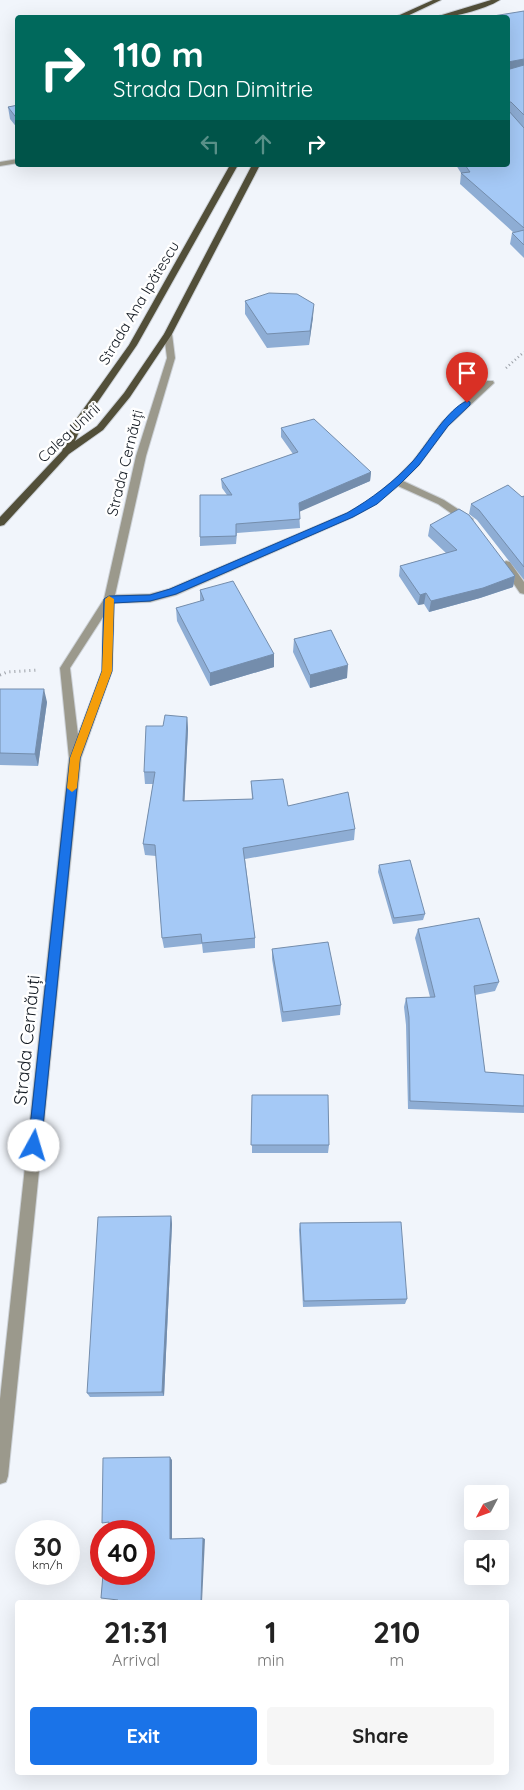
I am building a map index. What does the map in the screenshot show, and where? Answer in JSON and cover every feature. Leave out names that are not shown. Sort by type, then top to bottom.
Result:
[{"type":"main road","points":[[403,15],[438,0]]},
{"type":"main road","points":[[436,15],[472,0]]},
{"type":"main road","points":[[449,15],[498,0]]},
{"type":"main road","name":"Strada Ana Ipătescu","points":[[66,452],[77,425],[133,345],[233,167]]},
{"type":"main road","points":[[168,334],[255,167]]},
{"type":"main road","name":"Calea Unirii","points":[[0,523],[66,452],[100,428],[127,395],[168,334]]},
{"type":"street","points":[[0,164],[15,162]]},
{"type":"street","name":"Strada Cernăuți","points":[[75,758],[107,671],[109,599],[141,456],[171,358],[168,334]]},
{"type":"street","points":[[109,599],[150,598],[172,592],[350,515],[373,502],[416,463],[445,424],[490,382]]},
{"type":"street","points":[[397,482],[441,502],[472,523],[477,529]]},
{"type":"street","points":[[497,554],[524,590]]},
{"type":"street","name":"Strada Cernăuți","points":[[0,1476],[75,758],[65,668],[109,599]]},
{"type":"building","points":[[524,11],[524,59],[510,62],[510,15],[499,15]]},
{"type":"building","points":[[524,65],[524,115],[511,102],[510,69]]},
{"type":"building","points":[[15,106],[15,116],[8,107]]},
{"type":"building","points":[[510,112],[524,128],[524,228],[461,173],[470,172],[466,167],[510,167]]},
{"type":"building","points":[[524,230],[524,245],[512,233]]},
{"type":"building","points":[[269,293],[297,294],[314,304],[310,331],[267,334],[245,301]]},
{"type":"building","points":[[314,419],[371,472],[299,503],[300,519],[236,524],[236,536],[200,537],[200,495],[232,495],[221,479],[298,452],[281,428]]},
{"type":"building","points":[[508,485],[522,497],[524,496],[524,567],[479,510],[471,504]]},
{"type":"building","points":[[459,509],[469,515],[515,576],[483,588],[431,601],[426,593],[420,595],[400,566],[457,550],[430,525]]},
{"type":"building","points":[[233,581],[274,654],[210,673],[176,608],[204,600],[200,590]]},
{"type":"building","points":[[331,630],[348,665],[310,675],[294,639]]},
{"type":"building","points":[[0,689],[44,689],[35,754],[0,753]]},
{"type":"building","points":[[165,715],[187,717],[183,801],[253,799],[251,781],[283,779],[288,806],[348,792],[355,829],[243,848],[255,938],[202,943],[201,934],[162,938],[155,845],[143,844],[155,772],[144,772],[146,726],[163,726]]},
{"type":"building","points":[[410,860],[425,914],[394,918],[379,865]]},
{"type":"building","points":[[479,918],[499,982],[474,986],[485,1072],[524,1075],[524,1106],[410,1101],[409,1017],[406,998],[435,997],[418,929]]},
{"type":"building","points":[[328,942],[341,1005],[283,1012],[272,949]]},
{"type":"building","points":[[252,1095],[328,1095],[329,1145],[251,1145]]},
{"type":"building","points":[[171,1216],[162,1392],[87,1393],[98,1217]]},
{"type":"building","points":[[401,1222],[407,1299],[304,1301],[300,1223]]},
{"type":"building","points":[[170,1457],[170,1539],[203,1538],[201,1600],[118,1600],[101,1598],[102,1585],[155,1585],[155,1520],[102,1520],[103,1458]]},
{"type":"slow traffic","points":[[72,788],[75,758],[107,671],[109,599]]},
{"type":"route","points":[[34,1146],[75,758],[107,671],[109,599],[150,598],[172,592],[350,515],[373,502],[397,482],[416,463],[445,424],[467,403]]}]
